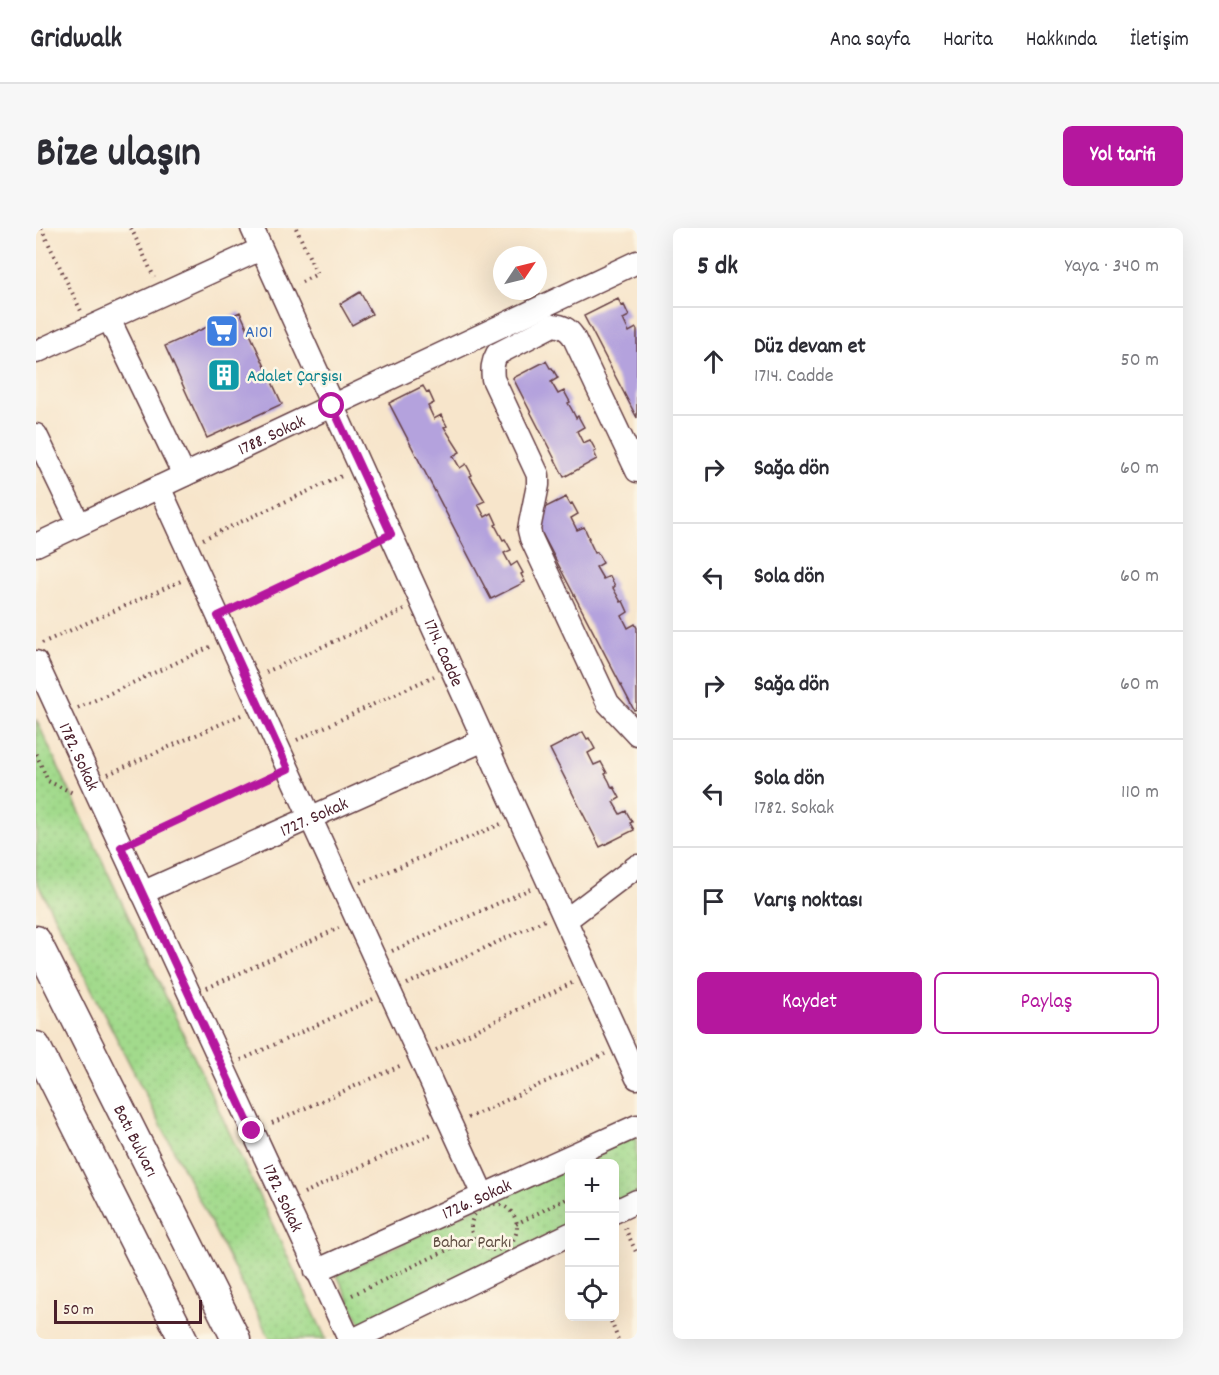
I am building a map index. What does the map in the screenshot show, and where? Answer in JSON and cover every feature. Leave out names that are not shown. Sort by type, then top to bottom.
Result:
[{"type":"main road","name":"Batı Bulvarı","points":[[36,940],[236,1339]]},
{"type":"main road","points":[[36,1046],[183,1339]]},
{"type":"street","name":"1714. Cadde","points":[[252,228],[637,1078]]},
{"type":"street","points":[[36,352],[261,249]]},
{"type":"street","name":"1788. Sokak","points":[[36,544],[637,262]]},
{"type":"street","points":[[99,323],[184,475]]},
{"type":"street","points":[[636,731],[608,703],[531,538],[529,530],[538,475],[494,379],[493,361],[497,354],[553,325],[562,326],[569,331],[637,471]]},
{"type":"street","points":[[36,435],[79,524]]},
{"type":"street","points":[[159,487],[483,1195]]},
{"type":"street","name":"1782. Sokak","points":[[36,662],[61,716],[83,788],[121,847],[349,1339]]},
{"type":"street","name":"1727. Sokak","points":[[142,893],[484,740]]},
{"type":"street","points":[[566,920],[637,866]]},
{"type":"street","name":"1726. Sokak","points":[[316,1271],[637,1126]]},
{"type":"street","points":[[355,1339],[565,1236]]},
{"type":"path","points":[[41,228],[99,323]]},
{"type":"path","points":[[131,228],[162,294]]},
{"type":"path","points":[[281,292],[317,274],[296,228]]},
{"type":"path","points":[[186,547],[360,468]]},
{"type":"path","points":[[218,616],[391,534]]},
{"type":"path","points":[[36,645],[199,573]]},
{"type":"path","points":[[247,680],[421,603]]},
{"type":"path","points":[[61,716],[228,638]]},
{"type":"path","points":[[279,748],[451,668]]},
{"type":"path","points":[[36,754],[48,781],[83,788],[260,707]]},
{"type":"path","points":[[121,847],[288,769]]},
{"type":"path","points":[[344,891],[518,816]]},
{"type":"path","points":[[375,958],[548,881]]},
{"type":"path","points":[[190,996],[357,920]]},
{"type":"path","points":[[516,1224],[565,1200]]},
{"type":"path","points":[[484,1206],[505,1207],[516,1224],[514,1238],[510,1244],[498,1250],[484,1248],[473,1238],[471,1232],[473,1217],[484,1206]]},
{"type":"path","points":[[623,1208],[637,1254]]},
{"type":"path","points":[[332,1304],[473,1238]]},
{"type":"path","points":[[611,1321],[618,1339]]},
{"type":"green space","points":[[36,719],[326,1339],[270,1339],[36,880]]},
{"type":"green space","name":"Bahar Parkı","points":[[636,1131],[637,1193],[619,1201],[619,1159],[578,1159]]},
{"type":"green space","name":"Bahar Parkı","points":[[565,1165],[565,1227],[361,1325],[337,1275]]},
{"type":"building","points":[[360,292],[372,314],[352,325],[340,304]]},
{"type":"building","points":[[618,299],[629,316],[623,319],[629,332],[636,328],[637,330],[637,418],[584,316]]},
{"type":"building","name":"Adalet Çarşısı","points":[[240,312],[282,404],[207,438],[165,346]]},
{"type":"building","points":[[546,361],[558,378],[551,382],[558,394],[564,391],[576,418],[578,416],[584,427],[577,431],[583,443],[590,440],[596,451],[594,452],[597,459],[564,477],[513,378]]},
{"type":"building","points":[[423,386],[434,403],[428,406],[434,419],[441,415],[447,426],[444,427],[460,452],[453,456],[460,468],[466,464],[472,475],[470,476],[485,501],[478,504],[485,517],[492,513],[497,524],[495,525],[511,550],[504,553],[511,566],[517,562],[523,573],[521,574],[525,582],[491,599],[389,403]]},
{"type":"building","points":[[566,497],[578,514],[571,518],[577,530],[584,527],[595,553],[597,552],[603,563],[596,567],[603,579],[610,576],[615,586],[613,588],[621,602],[623,601],[628,612],[622,616],[628,628],[635,624],[637,628],[637,709],[634,710],[532,514]]},
{"type":"building","points":[[583,732],[595,749],[588,753],[594,765],[601,762],[612,788],[614,787],[620,798],[613,802],[620,814],[626,811],[634,830],[600,847],[550,749]]},
{"type":"place","name":"A101","points":[[222,331]]},
{"type":"place","name":"Adalet Çarşısı","points":[[224,375]]},
{"type":"route","points":[[252,1131],[121,847],[288,769],[218,616],[391,534],[332,406]]}]
